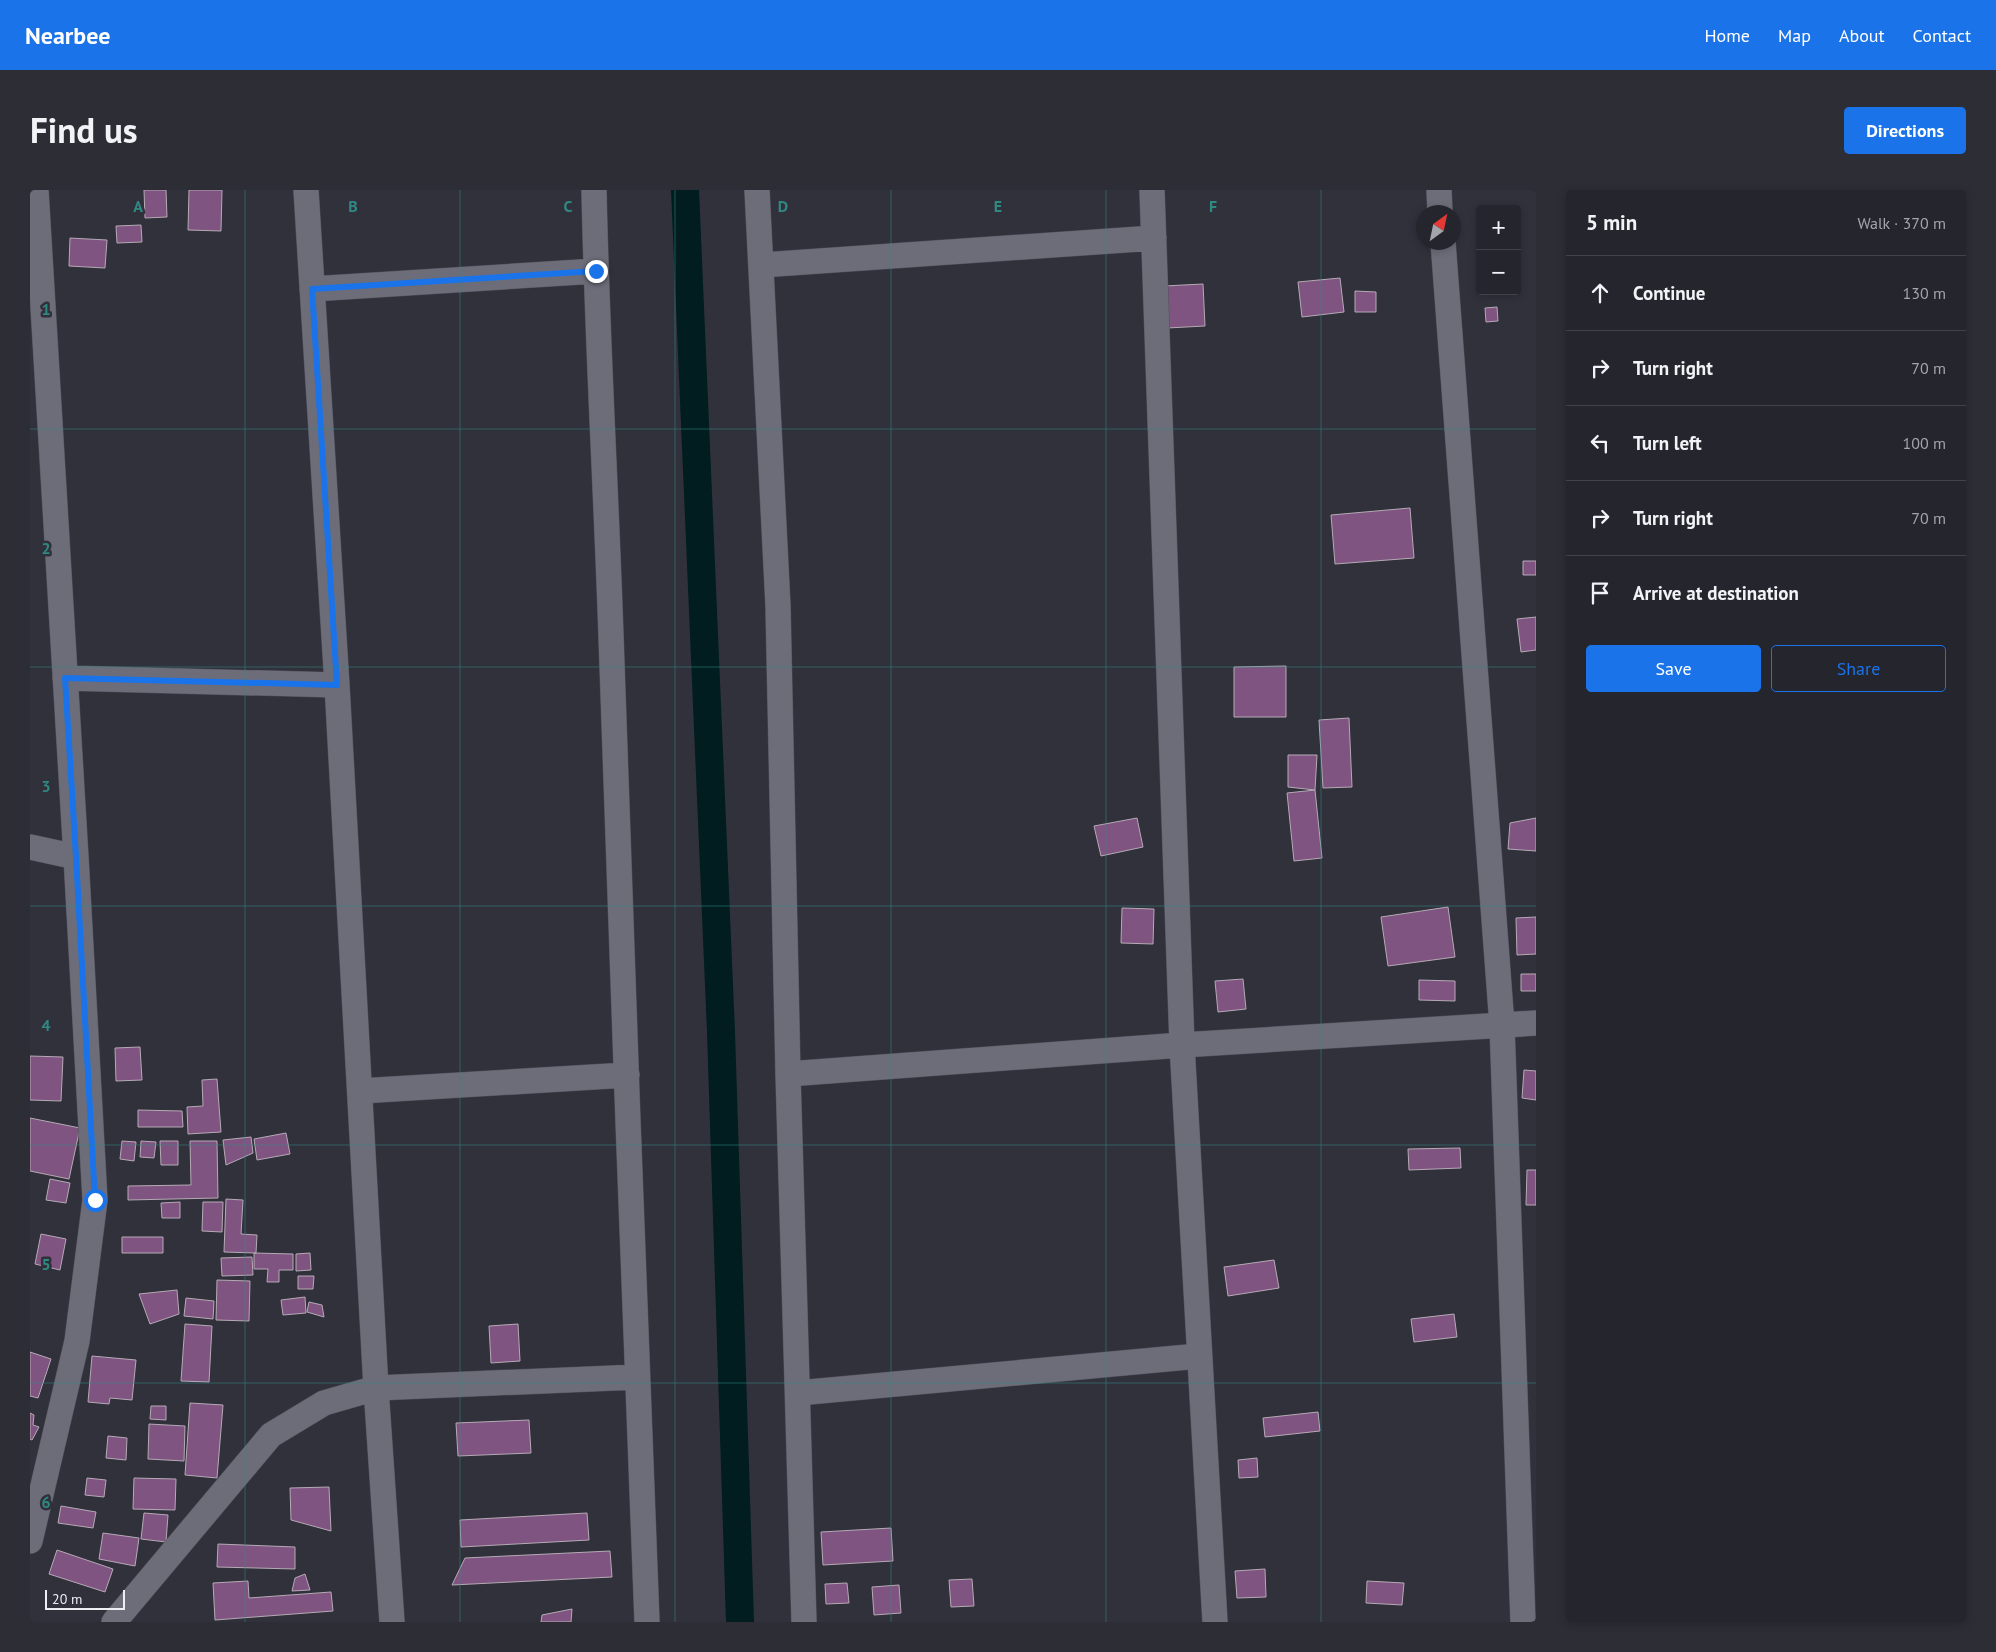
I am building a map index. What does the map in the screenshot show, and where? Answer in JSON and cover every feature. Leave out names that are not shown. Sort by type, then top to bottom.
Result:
[{"type":"street","points":[[30,1541],[77,1341],[95,1200],[36,190]]},
{"type":"street","points":[[306,190],[337,685],[376,1388],[392,1622]]},
{"type":"street","points":[[594,190],[608,522],[647,1622]]},
{"type":"street","points":[[757,190],[778,606],[788,1074],[804,1622]]},
{"type":"street","points":[[1152,190],[1182,1046],[1215,1622]]},
{"type":"street","points":[[1439,190],[1440,205]]},
{"type":"street","points":[[761,265],[1154,238]]},
{"type":"street","points":[[1444,250],[1502,1025],[1523,1622]]},
{"type":"street","points":[[312,289],[596,271]]},
{"type":"street","points":[[65,678],[337,685]]},
{"type":"street","points":[[30,847],[76,857]]},
{"type":"street","points":[[788,1074],[1536,1022]]},
{"type":"street","points":[[360,1091],[627,1075]]},
{"type":"street","points":[[798,1393],[1199,1356]]},
{"type":"street","points":[[114,1622],[271,1435],[324,1403],[376,1388],[637,1377]]},
{"type":"building","points":[[144,190],[166,190],[167,217],[145,218]]},
{"type":"building","points":[[189,190],[222,190],[221,231],[188,230]]},
{"type":"building","points":[[141,225],[142,242],[117,243],[116,226]]},
{"type":"building","points":[[70,238],[107,240],[105,268],[69,266]]},
{"type":"building","points":[[1340,278],[1344,312],[1302,317],[1298,282]]},
{"type":"building","points":[[1203,284],[1205,326],[1167,328],[1164,286]]},
{"type":"building","points":[[1355,291],[1376,292],[1376,312],[1355,312]]},
{"type":"building","points":[[1497,307],[1498,321],[1486,322],[1485,308]]},
{"type":"building","points":[[1410,508],[1414,558],[1335,564],[1331,515]]},
{"type":"building","points":[[1523,561],[1536,561],[1536,575],[1523,575]]},
{"type":"building","points":[[1536,617],[1536,650],[1521,652],[1517,619]]},
{"type":"building","points":[[1286,666],[1286,717],[1234,717],[1234,667]]},
{"type":"building","points":[[1349,718],[1352,787],[1323,788],[1319,720]]},
{"type":"building","points":[[1288,755],[1317,755],[1315,790],[1288,787]]},
{"type":"building","points":[[1315,790],[1322,858],[1294,861],[1287,793]]},
{"type":"building","points":[[1137,818],[1143,847],[1101,856],[1094,826]]},
{"type":"building","points":[[1536,818],[1536,851],[1508,849],[1510,823]]},
{"type":"building","points":[[1448,907],[1455,957],[1388,966],[1381,917]]},
{"type":"building","points":[[1122,908],[1154,909],[1153,944],[1121,943]]},
{"type":"building","points":[[1536,917],[1536,954],[1517,955],[1516,918]]},
{"type":"building","points":[[1521,974],[1536,974],[1536,991],[1521,991]]},
{"type":"building","points":[[1243,979],[1246,1009],[1218,1012],[1215,981]]},
{"type":"building","points":[[1419,980],[1455,981],[1455,1001],[1419,1000]]},
{"type":"building","points":[[140,1047],[142,1080],[116,1081],[115,1048]]},
{"type":"building","points":[[30,1056],[63,1057],[61,1101],[30,1100]]},
{"type":"building","points":[[1524,1070],[1536,1071],[1536,1100],[1522,1098]]},
{"type":"building","points":[[217,1079],[221,1132],[188,1134],[187,1107],[203,1106],[202,1080]]},
{"type":"building","points":[[138,1110],[182,1111],[183,1127],[138,1127]]},
{"type":"building","points":[[30,1118],[80,1128],[69,1179],[30,1171]]},
{"type":"building","points":[[286,1133],[290,1154],[257,1160],[254,1139]]},
{"type":"building","points":[[251,1137],[253,1153],[226,1165],[223,1140]]},
{"type":"building","points":[[122,1141],[136,1142],[134,1161],[120,1159]]},
{"type":"building","points":[[141,1141],[156,1142],[154,1158],[140,1157]]},
{"type":"building","points":[[160,1141],[178,1141],[178,1165],[161,1165]]},
{"type":"building","points":[[190,1141],[217,1141],[218,1198],[128,1200],[128,1186],[191,1185]]},
{"type":"building","points":[[1460,1148],[1461,1168],[1409,1170],[1408,1149]]},
{"type":"building","points":[[1527,1170],[1536,1170],[1536,1205],[1526,1205]]},
{"type":"building","points":[[50,1179],[70,1183],[66,1203],[46,1200]]},
{"type":"building","points":[[226,1199],[243,1200],[241,1234],[257,1235],[256,1253],[224,1252]]},
{"type":"building","points":[[180,1202],[180,1218],[162,1218],[161,1203]]},
{"type":"building","points":[[203,1202],[223,1202],[222,1232],[202,1231]]},
{"type":"building","points":[[41,1234],[66,1239],[60,1270],[35,1264]]},
{"type":"building","points":[[122,1237],[163,1237],[163,1253],[122,1253]]},
{"type":"building","points":[[254,1253],[293,1254],[293,1270],[279,1270],[279,1282],[267,1282],[268,1269],[254,1269]]},
{"type":"building","points":[[310,1253],[311,1270],[296,1271],[296,1254]]},
{"type":"building","points":[[252,1257],[253,1275],[222,1276],[221,1258]]},
{"type":"building","points":[[1274,1260],[1279,1288],[1228,1296],[1224,1267]]},
{"type":"building","points":[[298,1276],[314,1276],[313,1289],[298,1289]]},
{"type":"building","points":[[217,1280],[250,1281],[249,1321],[216,1320]]},
{"type":"building","points":[[177,1290],[179,1314],[150,1324],[139,1294]]},
{"type":"building","points":[[305,1297],[306,1313],[283,1315],[281,1300]]},
{"type":"building","points":[[186,1298],[214,1301],[213,1319],[184,1316]]},
{"type":"building","points":[[309,1302],[322,1305],[324,1317],[307,1312]]},
{"type":"building","points":[[1454,1314],[1457,1337],[1414,1342],[1411,1319]]},
{"type":"building","points":[[185,1324],[212,1326],[209,1382],[181,1381]]},
{"type":"building","points":[[518,1324],[520,1361],[491,1363],[489,1326]]},
{"type":"building","points":[[30,1352],[51,1359],[38,1398],[30,1396]]},
{"type":"building","points":[[92,1356],[136,1360],[132,1400],[110,1398],[109,1404],[88,1402]]},
{"type":"building","points":[[190,1403],[223,1405],[217,1478],[185,1475]]},
{"type":"building","points":[[151,1406],[166,1406],[166,1420],[150,1419]]},
{"type":"building","points":[[1318,1412],[1320,1431],[1265,1437],[1263,1418]]},
{"type":"building","points":[[30,1413],[34,1415],[33,1425],[39,1427],[32,1440],[30,1439]]},
{"type":"building","points":[[529,1420],[531,1453],[458,1456],[456,1423]]},
{"type":"building","points":[[149,1424],[185,1426],[184,1461],[148,1459]]},
{"type":"building","points":[[108,1436],[127,1438],[126,1460],[106,1458]]},
{"type":"building","points":[[1257,1458],[1258,1477],[1239,1478],[1238,1460]]},
{"type":"building","points":[[87,1478],[106,1480],[104,1497],[85,1495]]},
{"type":"building","points":[[134,1478],[176,1479],[175,1510],[133,1509]]},
{"type":"building","points":[[329,1487],[331,1531],[291,1520],[290,1488]]},
{"type":"building","points":[[61,1506],[96,1512],[93,1528],[58,1523]]},
{"type":"building","points":[[144,1513],[168,1515],[166,1542],[141,1539]]},
{"type":"building","points":[[587,1513],[589,1540],[461,1547],[460,1520]]},
{"type":"building","points":[[891,1528],[893,1561],[823,1565],[821,1532]]},
{"type":"building","points":[[103,1533],[139,1538],[135,1566],[99,1559]]},
{"type":"building","points":[[218,1544],[295,1547],[295,1569],[217,1567]]},
{"type":"building","points":[[57,1550],[113,1569],[105,1592],[49,1574]]},
{"type":"building","points":[[610,1551],[612,1577],[452,1585],[465,1558]]},
{"type":"building","points":[[1265,1569],[1266,1597],[1237,1598],[1235,1571]]},
{"type":"building","points":[[305,1574],[310,1590],[292,1591],[295,1578]]},
{"type":"building","points":[[972,1579],[974,1606],[951,1607],[949,1580]]},
{"type":"building","points":[[248,1581],[249,1598],[331,1592],[333,1611],[215,1620],[213,1583]]},
{"type":"building","points":[[1367,1581],[1404,1583],[1402,1605],[1366,1603]]},
{"type":"building","points":[[847,1583],[849,1603],[826,1604],[825,1584]]},
{"type":"building","points":[[899,1585],[901,1613],[874,1615],[872,1587]]},
{"type":"building","points":[[572,1609],[571,1622],[541,1622],[542,1615]]},
{"type":"waterway","points":[[685,190],[721,1032],[740,1622]]},
{"type":"route","points":[[95,1200],[65,678],[337,685],[312,289],[596,271]]}]
